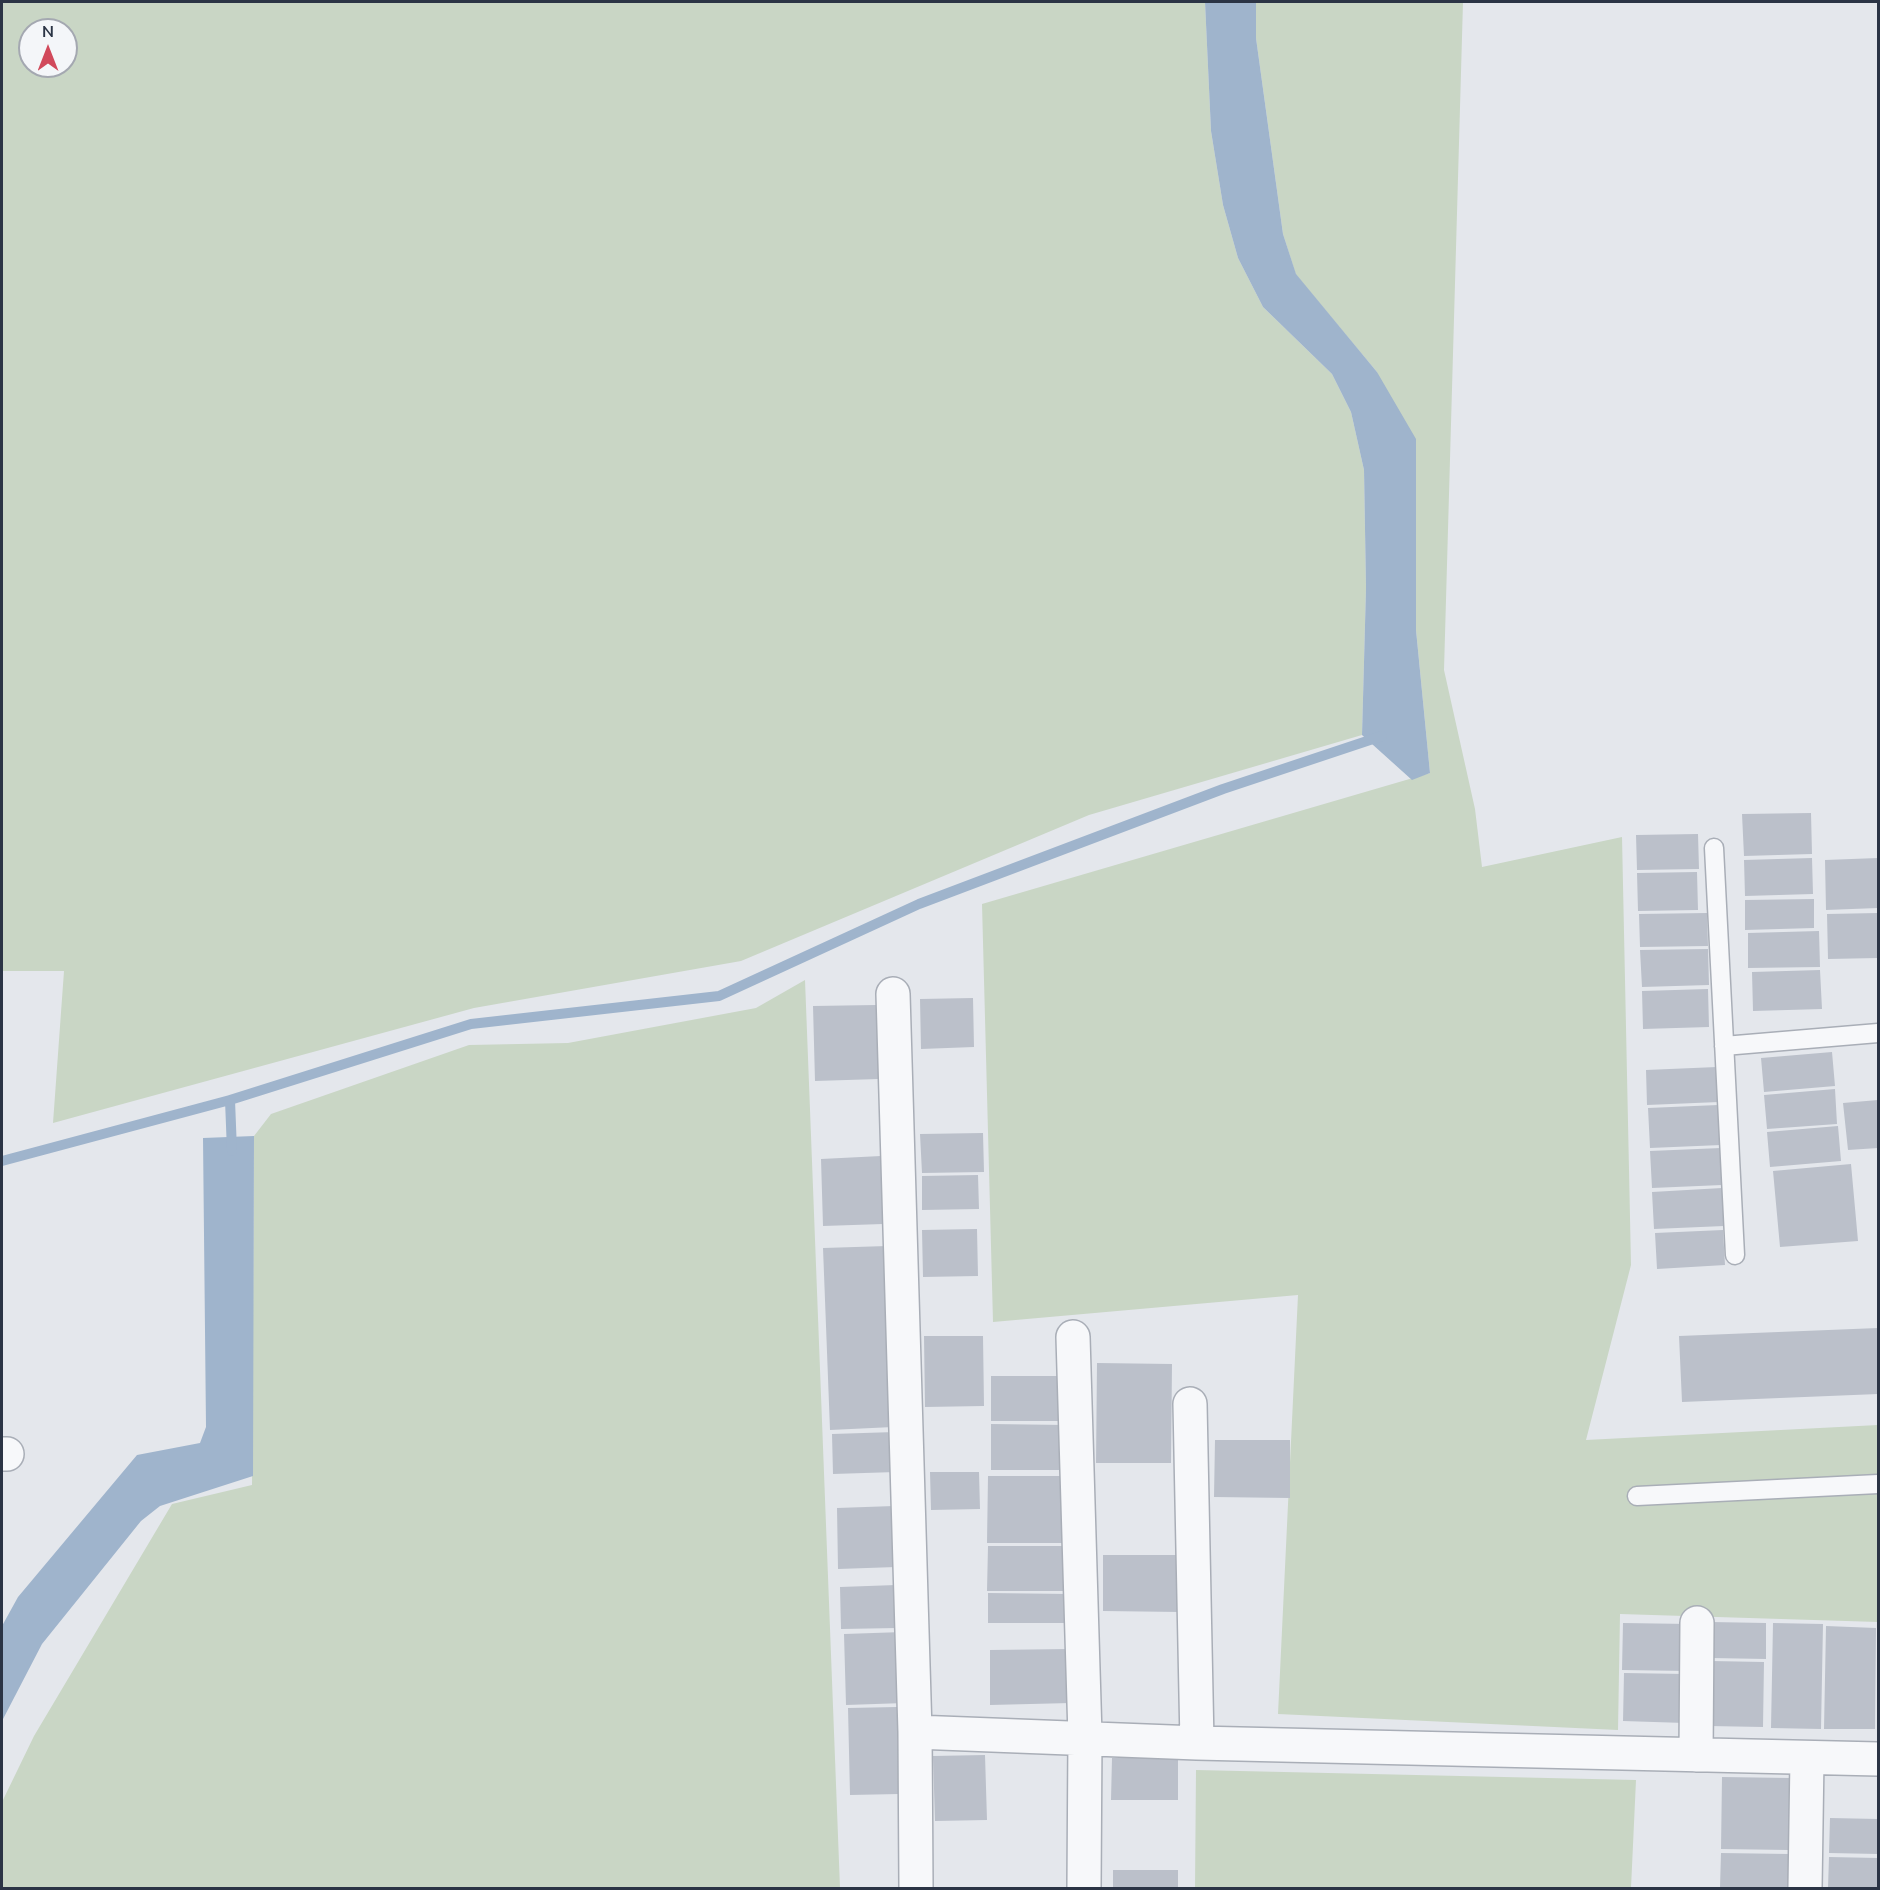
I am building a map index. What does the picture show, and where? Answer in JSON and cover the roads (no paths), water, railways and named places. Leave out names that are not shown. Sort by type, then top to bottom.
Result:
[{"type":"street","points":[[893,994],[915,1732],[916,1888]]},
{"type":"street","points":[[1073,1337],[1085,1737],[1084,1888]]},
{"type":"street","points":[[1190,1404],[1197,1743]]},
{"type":"street","points":[[1696,1755],[1697,1623]]},
{"type":"street","points":[[915,1732],[1197,1743],[1878,1759]]},
{"type":"street","points":[[1805,1888],[1807,1758]]},
{"type":"lane","points":[[1714,848],[1735,1255]]},
{"type":"lane","points":[[1724,1046],[1878,1033]]},
{"type":"lane","points":[[1637,1496],[1878,1484]]},
{"type":"water","points":[[1205,2],[1256,2],[1256,38],[1283,234],[1296,274],[1377,372],[1416,439],[1416,630],[1430,773],[1412,780],[1362,735],[1366,588],[1364,470],[1351,412],[1332,374],[1263,307],[1238,258],[1223,205],[1211,131]]},
{"type":"water","points":[[254,1136],[253,1476],[160,1506],[141,1521],[42,1644],[2,1721],[2,1626],[18,1597],[137,1455],[200,1443],[206,1427],[203,1138]]},
{"type":"waterway","points":[[232,1151],[230,1100],[471,1024],[719,996],[919,904],[1223,789],[1382,736]]},
{"type":"waterway","points":[[2,1161],[230,1100]]}]
